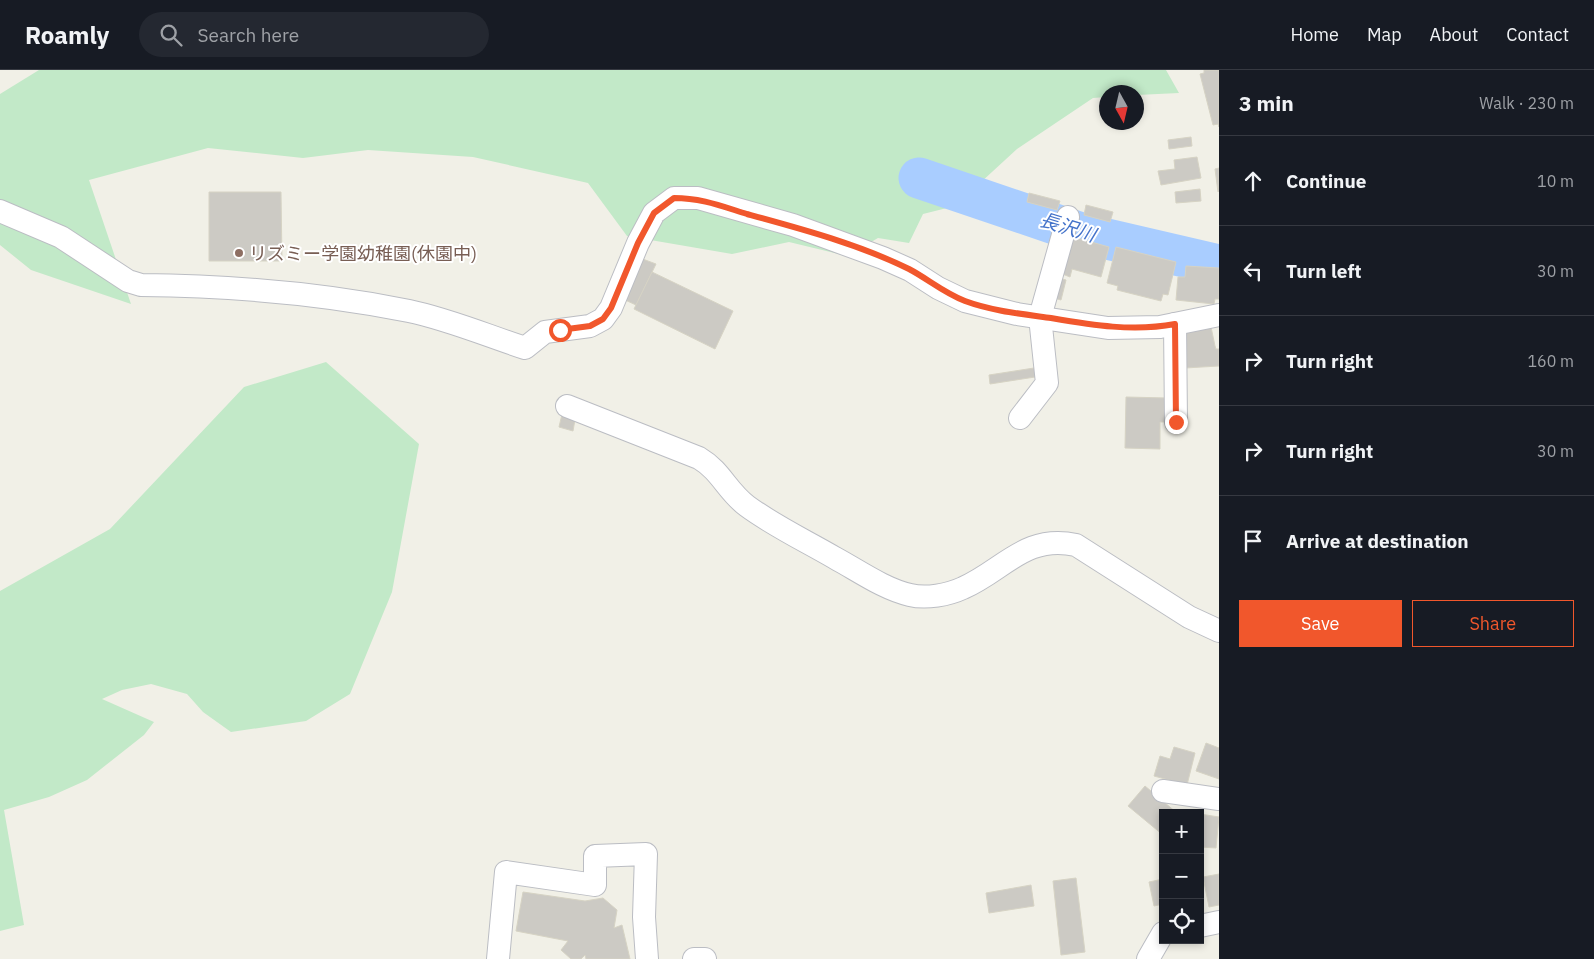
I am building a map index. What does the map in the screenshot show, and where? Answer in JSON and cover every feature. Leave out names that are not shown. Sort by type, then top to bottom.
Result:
[{"type":"street","points":[[0,211],[61,236],[128,281],[141,285],[264,290],[325,296],[412,311],[525,348],[545,332],[590,326],[603,319],[611,308],[638,243],[654,213],[674,198],[698,198],[793,225],[883,258],[910,270],[938,288],[965,301],[1017,314],[1108,328],[1160,327],[1219,315]]},
{"type":"street","points":[[1020,418],[1047,383],[1040,317],[1065,226]]},
{"type":"street","points":[[1175,324],[1176,422]]},
{"type":"street","points":[[567,406],[699,458],[713,466],[724,483],[745,505],[879,583],[911,595],[940,595],[962,588],[1032,546],[1059,542],[1076,545],[1189,617],[1219,631]]},
{"type":"street","points":[[1163,791],[1219,799]]},
{"type":"street","points":[[498,959],[501,944],[506,872],[595,886],[595,856],[646,854],[644,917],[647,959]]},
{"type":"street","points":[[1204,925],[1219,922]]},
{"type":"street","points":[[1148,959],[1159,940]]},
{"type":"street","points":[[694,959],[705,959]]},
{"type":"green space","points":[[39,70],[1166,70],[1179,93],[1144,95],[1144,85],[1099,85],[1099,98],[1093,98],[1017,149],[955,206],[923,214],[909,243],[878,238],[847,256],[789,242],[732,254],[627,236],[588,183],[473,157],[368,150],[303,158],[208,148],[89,180],[131,304],[31,270],[0,245],[0,94]]},
{"type":"green space","points":[[326,362],[419,444],[392,592],[350,694],[306,721],[231,732],[203,712],[187,694],[151,684],[122,690],[102,699],[154,722],[144,735],[87,780],[49,797],[4,810],[24,925],[0,931],[0,591],[110,529],[244,387]]},
{"type":"building","points":[[1204,70],[1219,70],[1219,127],[1218,124],[1213,125],[1200,74],[1204,73]]},
{"type":"building","points":[[1191,137],[1192,146],[1169,149],[1168,140]]},
{"type":"building","points":[[1197,157],[1201,178],[1161,185],[1158,171],[1175,169],[1174,160]]},
{"type":"building","points":[[1219,168],[1219,191],[1218,192],[1215,169]]},
{"type":"building","points":[[1200,189],[1201,201],[1176,203],[1175,192]]},
{"type":"building","points":[[209,192],[281,192],[282,261],[209,261]]},
{"type":"building","points":[[1029,193],[1060,201],[1057,210],[1027,202]]},
{"type":"building","points":[[1086,205],[1113,212],[1110,222],[1084,215]]},
{"type":"building","points":[[1070,236],[1109,247],[1101,277],[1072,269],[1070,277],[1060,273]]},
{"type":"building","points":[[1116,247],[1176,262],[1168,295],[1163,294],[1161,301],[1117,290],[1118,286],[1107,283]]},
{"type":"building","points":[[640,258],[656,264],[636,305],[623,299]]},
{"type":"building","points":[[1186,266],[1219,268],[1219,299],[1215,299],[1214,304],[1176,300],[1178,277],[1185,277]]},
{"type":"building","points":[[652,272],[733,311],[715,349],[634,309]]},
{"type":"building","points":[[1059,278],[1066,280],[1061,300],[1054,298]]},
{"type":"building","points":[[1211,327],[1216,349],[1219,349],[1219,366],[1185,368],[1180,330]]},
{"type":"building","points":[[1034,368],[1035,377],[990,384],[989,375]]},
{"type":"building","points":[[1126,397],[1167,398],[1167,422],[1160,422],[1160,449],[1125,448]]},
{"type":"building","points":[[563,410],[576,414],[573,431],[559,427]]},
{"type":"building","points":[[1206,743],[1219,748],[1219,779],[1196,771]]},
{"type":"building","points":[[1174,747],[1195,753],[1187,785],[1154,776],[1160,756],[1170,759]]},
{"type":"building","points":[[1145,786],[1172,809],[1159,809],[1159,832],[1128,806]]},
{"type":"building","points":[[1204,815],[1219,817],[1216,848],[1204,847]]},
{"type":"building","points":[[1219,874],[1219,905],[1209,907],[1204,877]]},
{"type":"building","points":[[1076,878],[1085,952],[1061,955],[1053,881]]},
{"type":"building","points":[[1159,880],[1159,905],[1154,906],[1149,882]]},
{"type":"building","points":[[1031,885],[1034,906],[989,913],[986,893]]},
{"type":"building","points":[[523,892],[585,901],[603,898],[617,910],[614,928],[622,925],[630,959],[586,959],[585,955],[581,959],[571,959],[561,950],[568,941],[516,931]]},
{"type":"waterway","name":"長沢川","points":[[919,178],[1081,233],[1219,265]]},
{"type":"place","name":"リズミー学園幼稚園(休園中)","points":[[239,253]]},
{"type":"route","points":[[560,330],[590,326],[603,319],[611,308],[638,243],[654,213],[674,198],[698,198],[747,214],[793,225],[845,243],[910,270],[938,288],[965,301],[1017,314],[1108,328],[1160,327],[1175,324],[1176,422]]}]
